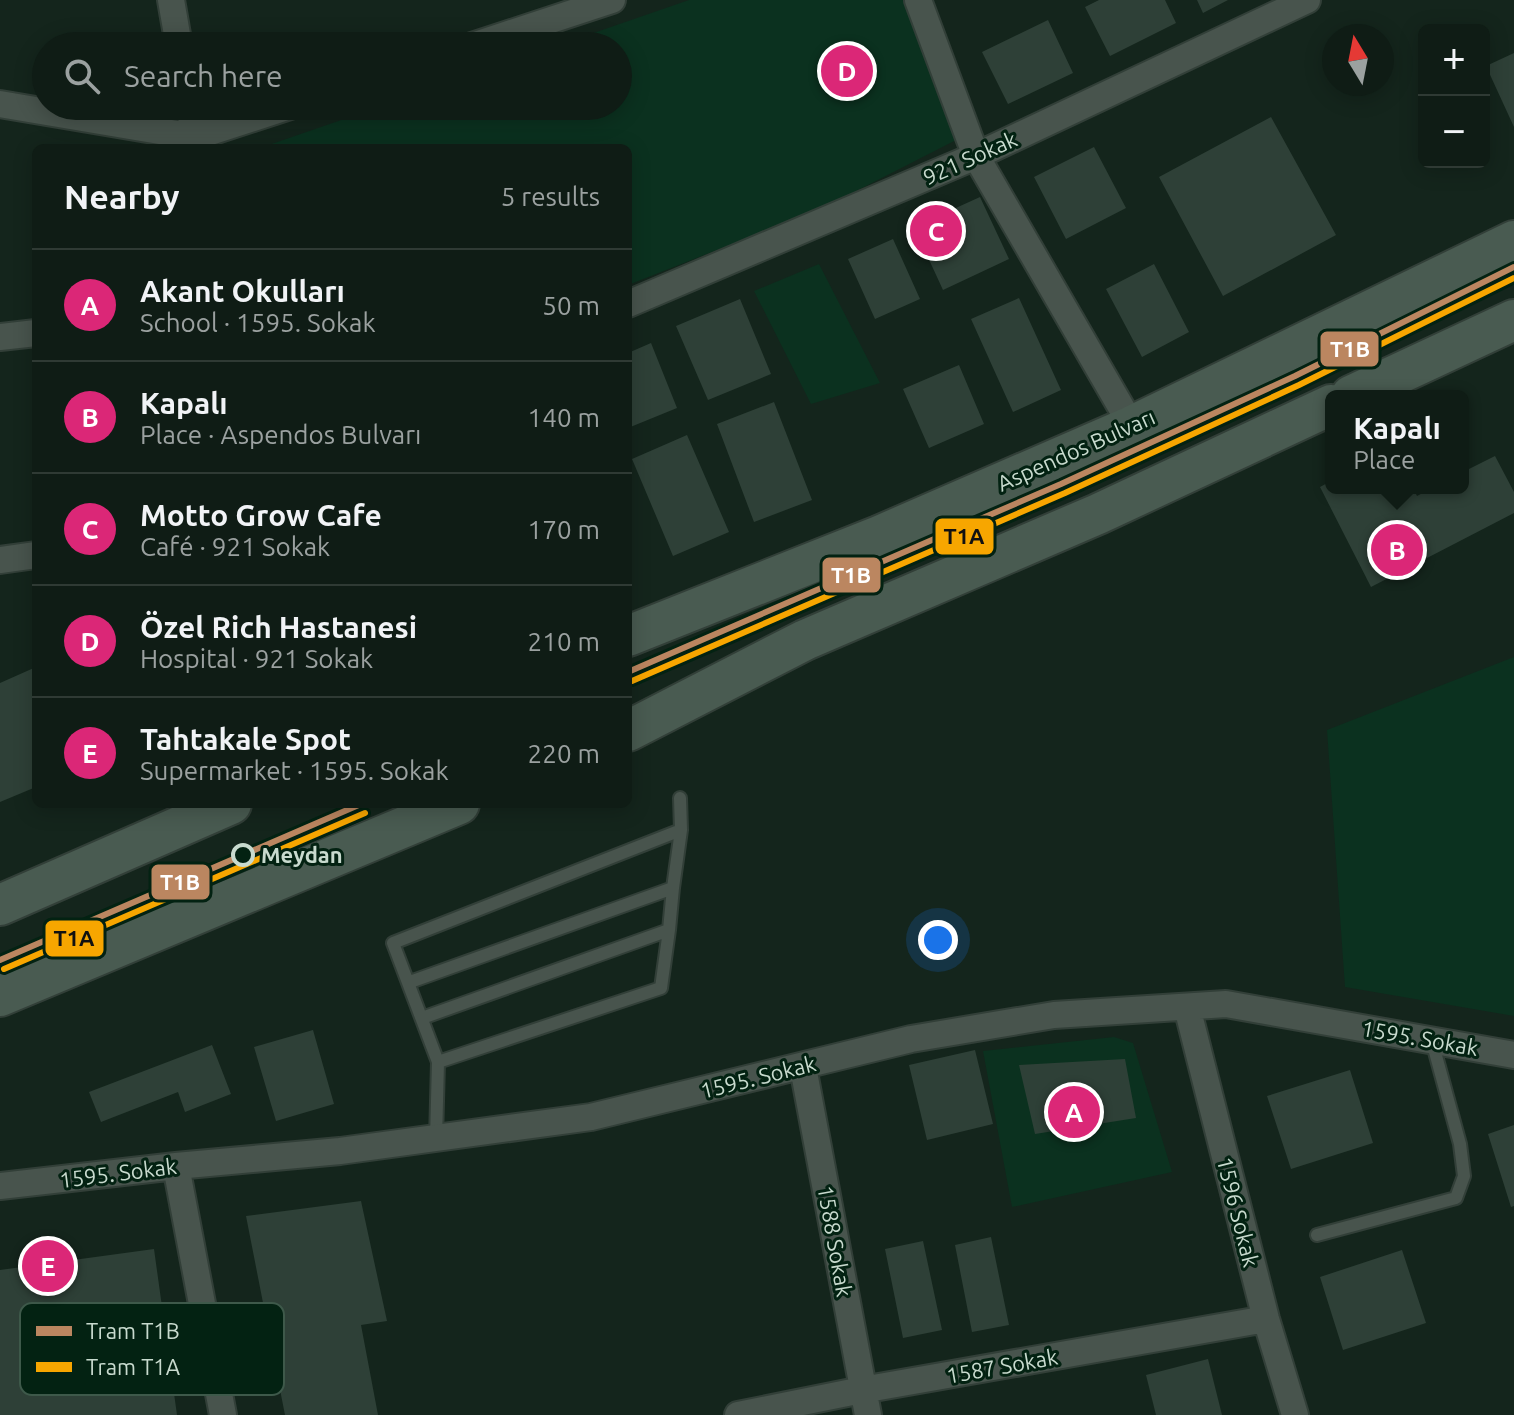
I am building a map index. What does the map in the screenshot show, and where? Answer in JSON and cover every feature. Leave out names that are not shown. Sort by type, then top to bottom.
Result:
[{"type":"main road","name":"Aspendos Bulvarı","points":[[632,634],[879,536],[1132,426],[1514,241]]},
{"type":"main road","points":[[1364,390],[1514,320]]},
{"type":"main road","points":[[632,729],[805,640],[1098,514],[1325,408]]},
{"type":"main road","points":[[0,905],[222,808]]},
{"type":"main road","points":[[0,996],[449,808]]},
{"type":"street","points":[[171,0],[177,32]]},
{"type":"street","points":[[515,32],[612,0]]},
{"type":"street","points":[[918,0],[976,156],[1132,426]]},
{"type":"street","name":"921 Sokak","points":[[632,302],[976,156],[1307,0]]},
{"type":"street","points":[[0,104],[32,110]]},
{"type":"street","points":[[80,120],[196,143],[254,120]]},
{"type":"street","points":[[192,120],[196,143]]},
{"type":"street","points":[[0,337],[32,333]]},
{"type":"street","points":[[0,560],[32,556]]},
{"type":"street","name":"1595. Sokak","points":[[0,1186],[436,1140],[591,1117],[911,1039],[1054,1015],[1226,1004],[1514,1055]]},
{"type":"street","name":"1596 Sokak","points":[[1187,1007],[1266,1319],[1295,1415]]},
{"type":"street","name":"1588 Sokak","points":[[803,1067],[865,1403]]},
{"type":"street","points":[[176,1166],[202,1303]]},
{"type":"street","name":"1587 Sokak","points":[[738,1415],[865,1403],[1266,1319]]},
{"type":"street","points":[[219,1395],[223,1415]]},
{"type":"lane","points":[[438,1062],[661,988],[681,830],[680,798]]},
{"type":"lane","points":[[436,1140],[438,1062],[393,943],[681,830]]},
{"type":"lane","points":[[410,982],[673,888]]},
{"type":"lane","points":[[422,1018],[669,930]]},
{"type":"lane","points":[[1317,1235],[1456,1198],[1464,1176],[1460,1144],[1432,1041]]},
{"type":"shaded area","points":[[689,0],[904,0],[960,138],[821,209],[632,283],[632,144],[272,144],[341,120],[632,120],[632,32],[596,32]]},
{"type":"shaded area","points":[[819,264],[880,383],[811,404],[754,291]]},
{"type":"shaded area","points":[[1514,657],[1514,1016],[1345,987],[1327,730]]},
{"type":"shaded area","points":[[1114,1037],[1133,1043],[1172,1172],[1012,1207],[983,1051]]},
{"type":"building","points":[[1099,0],[1165,0],[1176,23],[1110,56],[1085,7]]},
{"type":"building","points":[[1197,0],[1228,0],[1203,13]]},
{"type":"building","points":[[1048,20],[1073,73],[1008,104],[982,52]]},
{"type":"building","points":[[1514,53],[1514,127],[1490,75],[1490,64]]},
{"type":"building","points":[[1271,117],[1336,235],[1223,296],[1159,177]]},
{"type":"building","points":[[1094,147],[1126,208],[1066,239],[1034,177]]},
{"type":"building","points":[[980,197],[1009,259],[943,290],[914,227]]},
{"type":"building","points":[[893,239],[920,299],[875,319],[848,259]]},
{"type":"building","points":[[1154,264],[1189,332],[1142,357],[1106,289]]},
{"type":"building","points":[[1019,298],[1061,390],[1013,412],[971,319]]},
{"type":"building","points":[[740,299],[771,374],[708,400],[676,326]]},
{"type":"building","points":[[651,343],[677,408],[632,426],[632,351]]},
{"type":"building","points":[[959,365],[984,424],[929,448],[903,389]]},
{"type":"building","points":[[774,402],[812,500],[754,522],[717,424]]},
{"type":"building","points":[[687,435],[729,532],[673,556],[632,459]]},
{"type":"building","points":[[1495,456],[1514,492],[1514,513],[1371,587],[1320,487],[1325,484],[1325,494],[1469,494],[1469,469]]},
{"type":"building","points":[[32,669],[32,789],[0,802],[0,683]]},
{"type":"building","points":[[313,1030],[334,1104],[276,1121],[254,1047]]},
{"type":"building","points":[[212,1045],[231,1094],[185,1112],[178,1092],[101,1122],[89,1092]]},
{"type":"building","points":[[975,1050],[993,1124],[927,1140],[909,1065]]},
{"type":"building","points":[[1125,1059],[1136,1118],[1035,1134],[1019,1065]]},
{"type":"building","points":[[1350,1070],[1373,1143],[1291,1169],[1267,1096]]},
{"type":"building","points":[[1514,1125],[1514,1206],[1511,1207],[1488,1134]]},
{"type":"building","points":[[361,1201],[387,1321],[361,1325],[378,1415],[285,1415],[281,1395],[284,1395],[284,1303],[263,1303],[246,1216]]},
{"type":"building","points":[[991,1237],[1009,1325],[972,1332],[955,1245]]},
{"type":"building","points":[[923,1241],[942,1330],[903,1338],[885,1249]]},
{"type":"building","points":[[154,1249],[161,1303],[20,1303],[20,1395],[174,1395],[177,1415],[0,1415],[0,1270]]},
{"type":"building","points":[[1402,1250],[1426,1323],[1343,1350],[1320,1277]]},
{"type":"building","points":[[1208,1359],[1222,1415],[1156,1415],[1146,1375]]},
{"type":"tram line","name":"T1B","points":[[632,670],[1061,484],[1295,376],[1514,267]]},
{"type":"tram line","name":"T1A","points":[[632,681],[1065,493],[1299,385],[1514,278]]},
{"type":"tram line","name":"T1B","points":[[0,960],[352,808]]},
{"type":"tram line","name":"T1A","points":[[4,969],[365,813]]},
{"type":"place","name":"Özel Rich Hastanesi","points":[[847,71]]},
{"type":"place","name":"Motto Grow Cafe","points":[[936,231]]},
{"type":"place","name":"Kapalı","points":[[1397,550]]},
{"type":"place","name":"Meydan","points":[[243,855]]},
{"type":"place","name":"Akant Okulları","points":[[1074,1112]]},
{"type":"place","name":"Tahtakale Spot","points":[[48,1266]]}]
